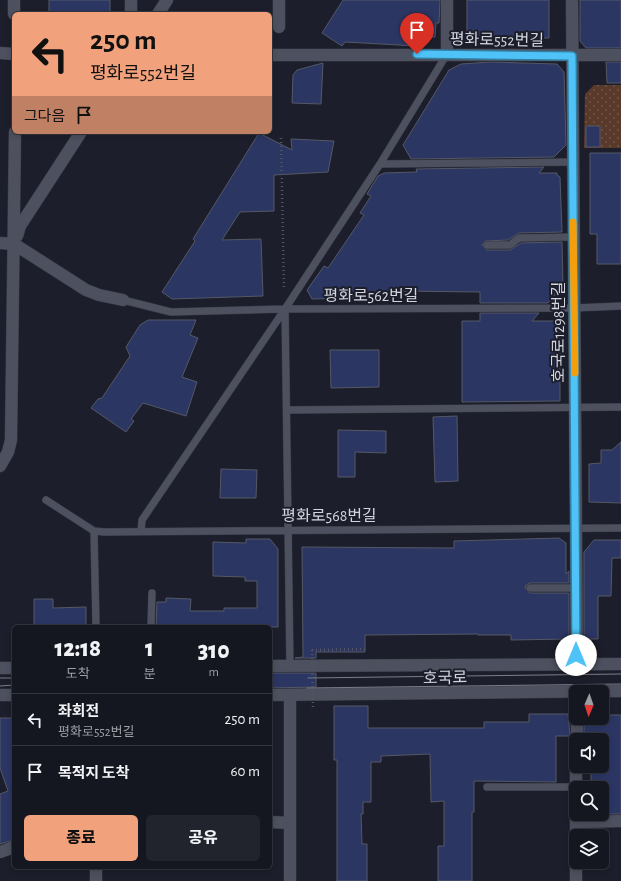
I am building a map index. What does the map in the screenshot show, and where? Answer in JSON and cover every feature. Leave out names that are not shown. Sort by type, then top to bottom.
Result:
[{"type":"street","points":[[14,0],[14,12]]},
{"type":"street","points":[[131,0],[131,12]]},
{"type":"street","points":[[159,12],[167,0]]},
{"type":"street","points":[[279,0],[279,27]]},
{"type":"street","points":[[447,0],[447,54]]},
{"type":"street","name":"호국로1298번길","points":[[572,0],[577,664]]},
{"type":"street","points":[[0,53],[12,54]]},
{"type":"street","name":"평화로552번길","points":[[274,55],[621,55]]},
{"type":"street","points":[[1,465],[8,452],[11,440],[15,134]]},
{"type":"street","points":[[14,244],[20,226],[80,134]]},
{"type":"street","points":[[0,243],[14,244],[86,290],[99,295],[123,300]]},
{"type":"street","name":"호국로","points":[[272,666],[621,664]]},
{"type":"street","points":[[0,668],[12,668]]},
{"type":"street","name":"호국로","points":[[609,691],[621,691]]},
{"type":"street","name":"호국로","points":[[272,695],[569,692]]},
{"type":"street","points":[[0,695],[12,695]]},
{"type":"street","points":[[290,695],[290,881]]},
{"type":"street","points":[[609,820],[621,821]]},
{"type":"street","points":[[272,822],[290,823]]},
{"type":"street","points":[[0,852],[12,848]]},
{"type":"street","points":[[96,869],[96,881]]},
{"type":"street","points":[[576,869],[576,881]]},
{"type":"lane","points":[[141,530],[142,520],[285,309],[380,164],[447,54]]},
{"type":"lane","points":[[380,164],[573,162]]},
{"type":"lane","points":[[487,245],[510,245],[520,238],[574,237]]},
{"type":"lane","name":"평화로562번길","points":[[123,300],[170,312],[285,309],[574,308],[621,306]]},
{"type":"lane","points":[[285,309],[290,666]]},
{"type":"lane","points":[[287,410],[621,407]]},
{"type":"lane","points":[[46,500],[94,531],[96,625]]},
{"type":"lane","name":"평화로568번길","points":[[94,531],[621,528]]},
{"type":"lane","points":[[530,588],[576,588]]},
{"type":"lane","points":[[152,594],[152,625]]},
{"type":"lane","points":[[486,787],[569,788]]},
{"type":"path","points":[[282,138],[285,309]]},
{"type":"path","points":[[312,708],[312,650],[366,649]]},
{"type":"shaded area","points":[[594,85],[621,85],[621,148],[584,148],[585,94]]},
{"type":"building","points":[[49,0],[110,0],[110,12],[49,12]]},
{"type":"building","points":[[343,0],[440,0],[439,23],[436,23],[435,37],[416,38],[416,46],[345,42],[342,46],[322,33]]},
{"type":"building","points":[[467,0],[549,0],[549,38],[467,37]]},
{"type":"building","points":[[580,0],[621,0],[621,48],[586,48],[580,41]]},
{"type":"building","points":[[490,62],[557,64],[564,72],[566,145],[554,157],[411,159],[403,145],[449,70],[461,64]]},
{"type":"building","points":[[606,62],[621,62],[621,83],[607,83]]},
{"type":"building","points":[[323,63],[321,104],[292,103],[293,75],[297,70]]},
{"type":"building","points":[[586,126],[600,126],[600,147],[586,147]]},
{"type":"building","points":[[258,134],[292,150],[291,139],[334,141],[328,172],[274,175],[274,211],[240,212],[222,240],[261,239],[263,296],[172,299],[162,292],[195,241],[193,239]]},
{"type":"building","points":[[590,153],[621,153],[621,264],[597,264],[597,234],[590,234]]},
{"type":"building","points":[[544,167],[539,173],[557,173],[560,177],[562,232],[519,233],[508,240],[485,241],[482,245],[487,250],[510,250],[521,243],[562,242],[563,285],[548,303],[480,303],[480,292],[396,291],[394,297],[312,299],[307,290],[324,266],[328,268],[364,215],[360,213],[371,196],[367,194],[378,176],[384,173],[417,172],[416,169]]},
{"type":"building","points":[[480,313],[539,313],[532,321],[563,321],[563,359],[560,359],[560,401],[462,402],[462,321],[480,321]]},
{"type":"building","points":[[148,320],[196,320],[190,335],[198,338],[182,377],[197,382],[186,416],[143,403],[131,419],[134,421],[126,432],[91,408],[98,399],[102,398],[130,356],[126,347],[140,325]]},
{"type":"building","points":[[330,350],[379,350],[379,387],[331,388]]},
{"type":"building","points":[[457,416],[458,481],[435,482],[433,417]]},
{"type":"building","points":[[338,430],[386,431],[386,453],[355,452],[355,477],[338,477]]},
{"type":"building","points":[[621,442],[621,503],[589,502],[589,464],[601,463],[601,450],[612,450]]},
{"type":"building","points":[[221,469],[257,470],[256,498],[220,498]]},
{"type":"building","points":[[559,538],[566,543],[566,574],[569,571],[569,583],[530,583],[526,585],[525,588],[530,593],[569,593],[569,639],[511,640],[511,635],[478,634],[365,635],[365,652],[316,652],[316,658],[295,658],[303,657],[302,547],[454,548],[454,541]]},
{"type":"building","points":[[246,539],[270,539],[278,549],[278,627],[272,627],[272,625],[156,625],[157,602],[166,602],[166,598],[191,599],[190,611],[224,611],[224,608],[257,608],[257,581],[245,581],[245,577],[213,576],[213,542],[246,543]]},
{"type":"building","points":[[594,540],[621,540],[621,558],[612,558],[611,596],[598,596],[598,639],[584,639],[584,552]]},
{"type":"building","points":[[34,599],[53,599],[53,608],[86,607],[86,625],[34,625]]},
{"type":"building","points":[[272,673],[316,673],[316,687],[272,688]]},
{"type":"building","points":[[334,706],[368,706],[368,728],[484,728],[484,722],[529,722],[529,714],[568,714],[569,736],[556,736],[556,782],[474,781],[474,812],[472,812],[472,881],[438,881],[438,846],[444,846],[444,801],[431,802],[430,754],[381,756],[381,762],[371,762],[371,802],[363,802],[363,814],[361,814],[362,844],[367,844],[367,881],[337,881],[337,760],[334,760]]},
{"type":"building","points":[[609,715],[621,715],[621,814],[609,814],[609,781],[591,781],[591,773],[609,773],[609,733],[584,733],[584,725],[609,725]]},
{"type":"building","points":[[0,718],[12,718],[12,841],[0,844],[0,794],[8,791],[0,768]]},
{"type":"tram line","points":[[308,678],[621,674]]},
{"type":"tram line","points":[[0,678],[12,678]]},
{"type":"tram line","points":[[307,688],[621,684]]},
{"type":"tram line","points":[[0,686],[12,685]]},
{"type":"slow traffic","points":[[573,222],[575,373]]},
{"type":"route","points":[[417,54],[572,56],[576,655]]}]
